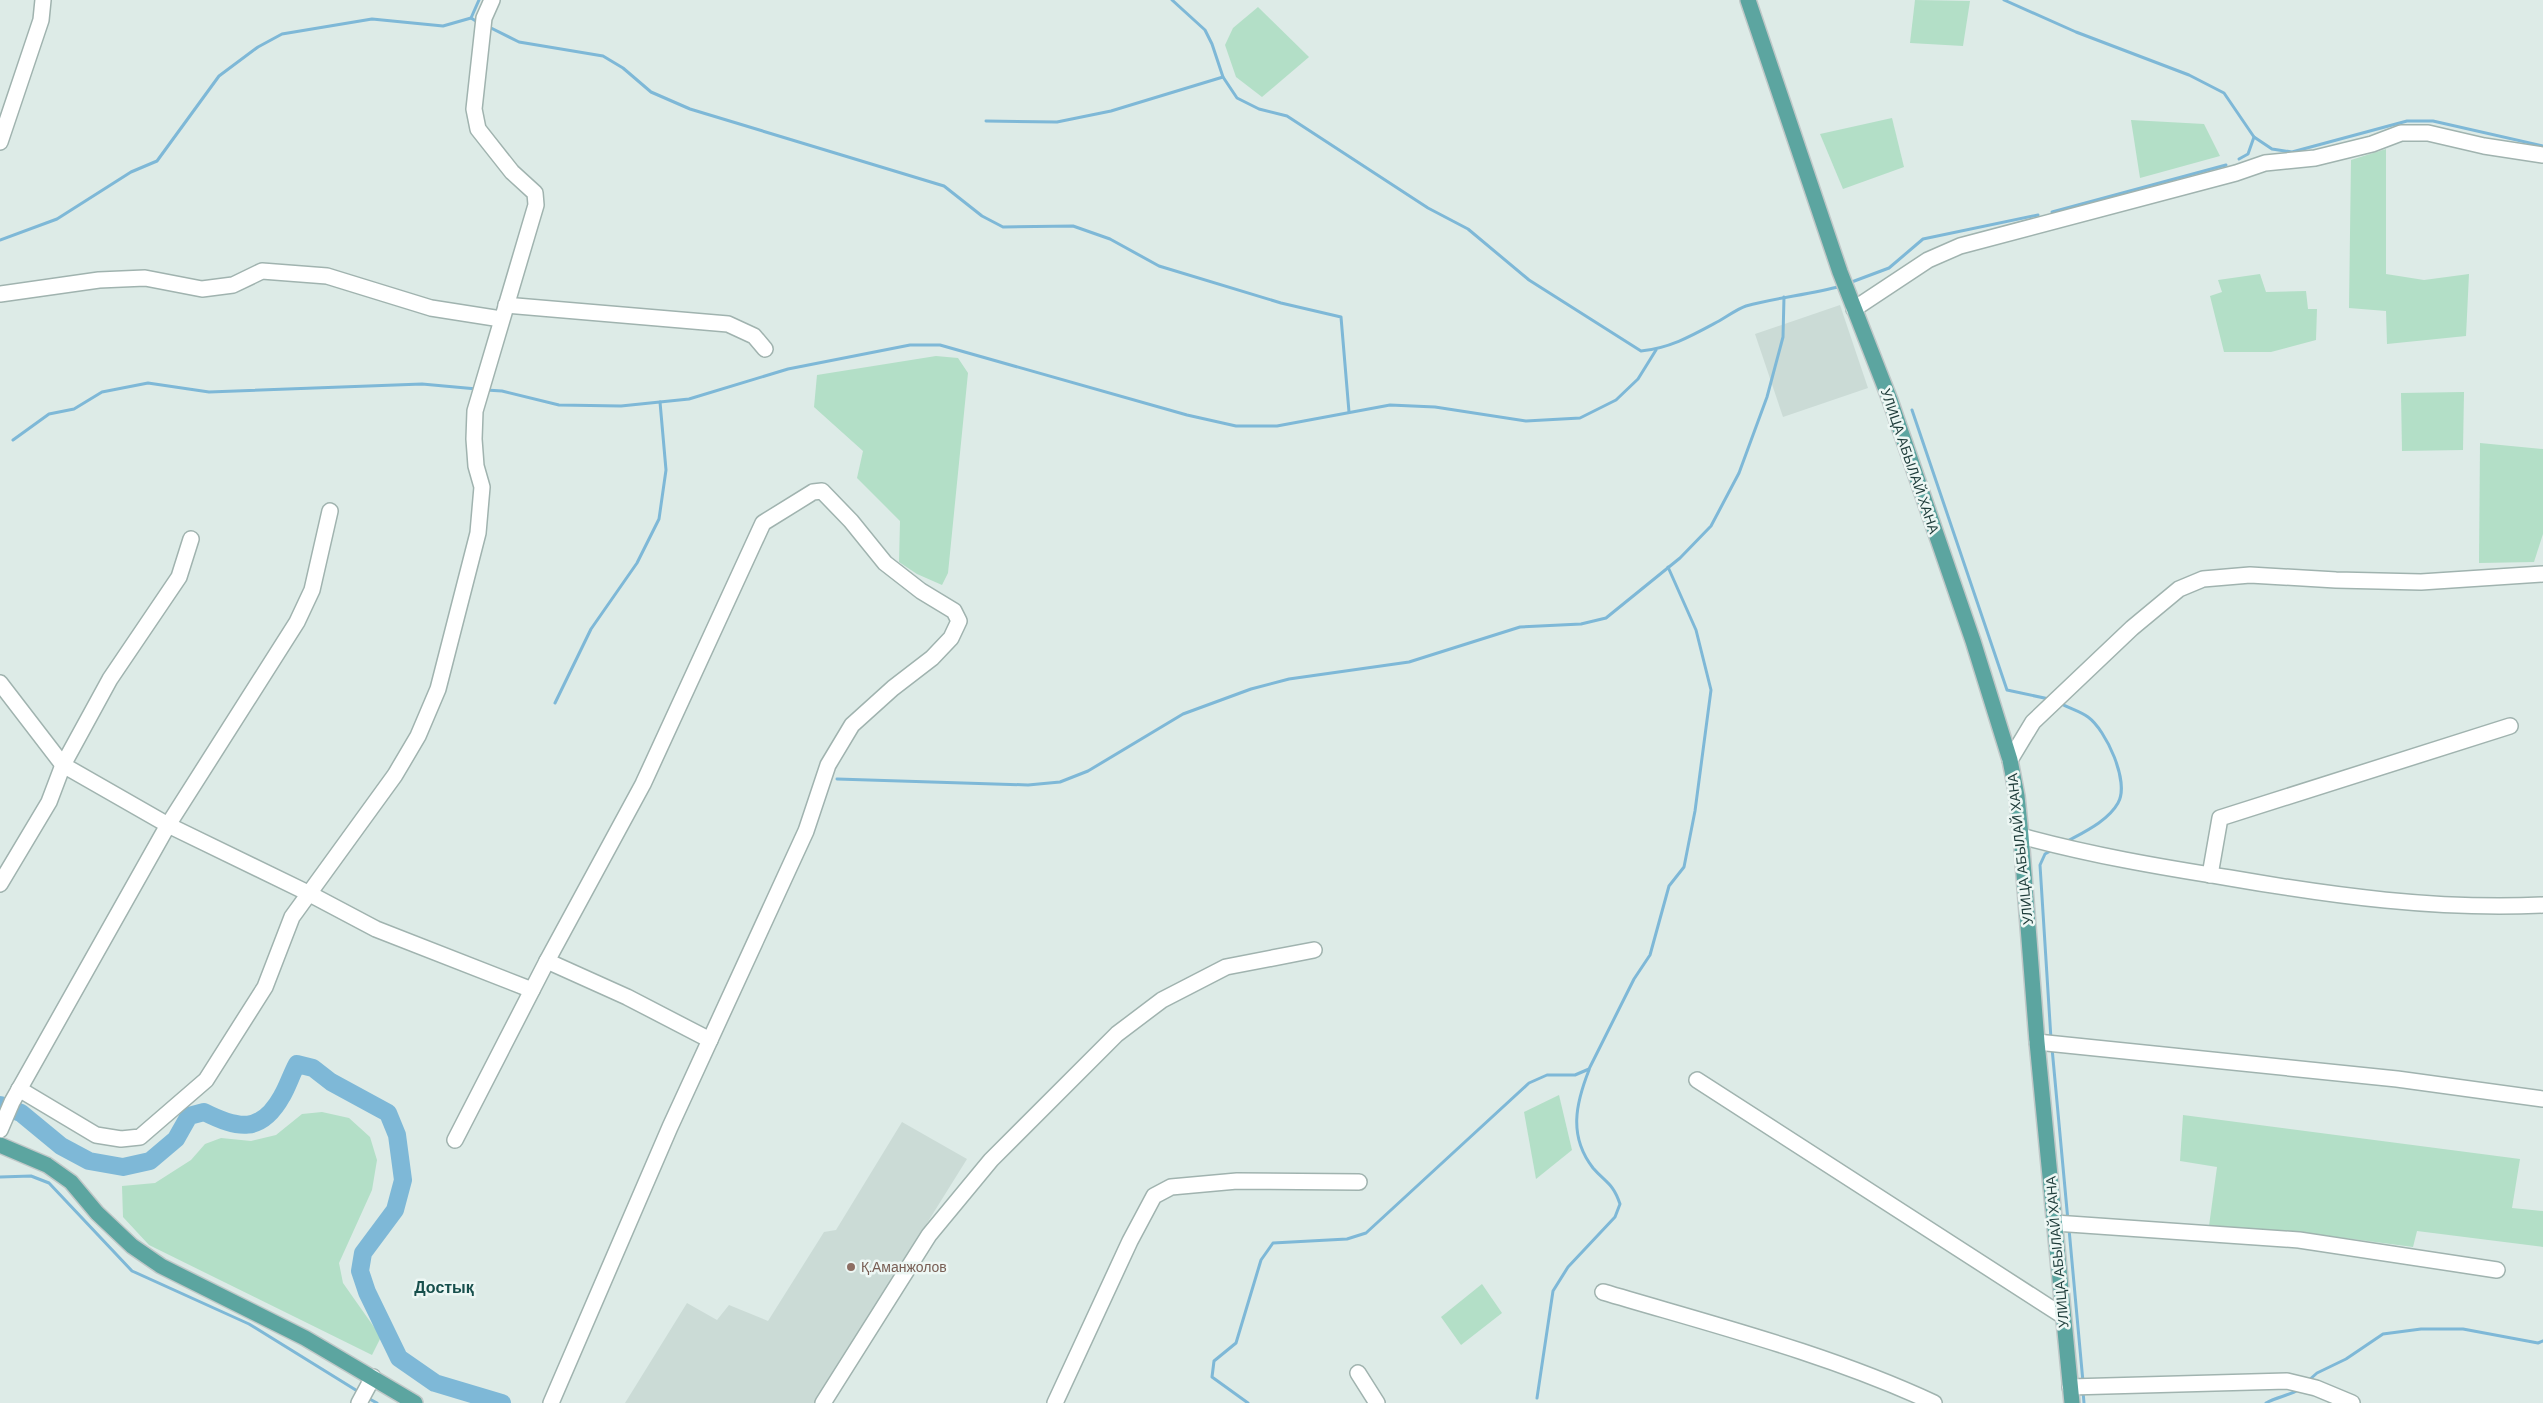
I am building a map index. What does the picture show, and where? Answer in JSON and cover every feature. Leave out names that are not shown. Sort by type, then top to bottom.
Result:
[{"type":"main road","name":"УЛИЦА АБЫЛАЙ ХАНА","points":[[1748,0],[1845,284],[1890,400],[1973,641],[2010,760],[2017,796],[2021,836],[2037,1042],[2072,1403]]},
{"type":"main road","points":[[0,1145],[47,1165],[70,1182],[97,1214],[132,1246],[161,1266],[304,1338],[415,1403]]},
{"type":"street","points":[[0,142],[41,20],[43,0]]},
{"type":"street","points":[[16,1096],[96,1135],[121,1140],[140,1137],[206,1080],[265,987],[292,916],[395,775],[418,736],[438,688],[478,533],[482,487],[476,466],[474,438],[476,410],[503,312],[536,205],[535,193],[512,172],[478,129],[474,110],[484,18],[492,0]]},
{"type":"street","points":[[1854,309],[1928,260],[1960,246],[2236,174],[2265,163],[2315,158],[2372,144],[2401,133],[2428,134],[2484,146],[2543,155]]},
{"type":"street","points":[[0,294],[99,280],[145,278],[202,289],[233,285],[262,271],[327,276],[431,308],[728,324],[754,336],[765,350]]},
{"type":"street","points":[[455,1140],[547,961],[643,784],[763,523],[813,492],[822,491],[851,521],[885,563],[921,591],[954,610],[959,621],[951,638],[932,658],[893,688],[852,725],[828,765],[806,831],[670,1127],[551,1403]]},
{"type":"street","points":[[2,1124],[168,824],[297,622],[312,590],[330,511]]},
{"type":"street","points":[[0,884],[49,802],[63,765],[110,679],[179,578],[192,539]]},
{"type":"street","points":[[2010,760],[2033,722],[2124,634],[2179,589],[2203,579],[2250,575],[2422,582],[2543,574]]},
{"type":"street","points":[[0,683],[63,765],[168,824],[308,892],[376,929],[532,990]]},
{"type":"street","points":[[2210,875],[2220,818],[2510,726]]},
{"type":"street","points":[[2021,836],[2081,852],[2210,875],[2398,903],[2468,907],[2543,905]]},
{"type":"street","points":[[823,1403],[929,1235],[991,1160],[1117,1034],[1162,1000],[1226,967],[1314,950]]},
{"type":"street","points":[[547,961],[627,997],[710,1040]]},
{"type":"street","points":[[2037,1042],[2397,1079],[2543,1099]]},
{"type":"street","points":[[1697,1080],[2063,1316]]},
{"type":"street","points":[[1055,1403],[1130,1241],[1154,1196],[1171,1186],[1237,1180],[1359,1182]]},
{"type":"street","points":[[2055,1223],[2298,1240],[2497,1270]]},
{"type":"street","points":[[1603,1292],[1808,1354],[1894,1385],[1934,1403]]},
{"type":"street","points":[[1358,1373],[1377,1403]]},
{"type":"street","points":[[359,1403],[373,1377]]},
{"type":"street","points":[[2070,1387],[2287,1381],[2316,1388],[2352,1403]]},
{"type":"shaded area","points":[[1840,305],[1868,388],[1783,417],[1755,334]]},
{"type":"shaded area","name":"Қ.Аманжолов","points":[[902,1122],[967,1159],[815,1403],[625,1403],[687,1303],[717,1320],[729,1305],[768,1321],[824,1232],[836,1230]]},
{"type":"green space","points":[[1915,0],[1970,1],[1963,46],[1910,43]]},
{"type":"green space","points":[[1258,7],[1309,57],[1262,97],[1236,77],[1225,45],[1233,28]]},
{"type":"green space","points":[[1892,118],[1904,167],[1843,189],[1820,134]]},
{"type":"green space","points":[[2131,120],[2204,124],[2220,156],[2140,178]]},
{"type":"green space","points":[[2386,149],[2386,274],[2424,280],[2469,274],[2466,336],[2387,344],[2386,311],[2349,308],[2351,160]]},
{"type":"green space","points":[[2260,274],[2266,292],[2306,291],[2308,309],[2317,309],[2316,340],[2271,352],[2224,352],[2210,296],[2222,292],[2218,280]]},
{"type":"green space","points":[[936,356],[958,358],[968,373],[948,573],[942,585],[917,574],[899,562],[900,521],[857,478],[863,451],[814,407],[817,375]]},
{"type":"green space","points":[[2464,392],[2463,450],[2402,451],[2401,393]]},
{"type":"green space","points":[[2480,443],[2543,449],[2543,534],[2534,562],[2479,563]]},
{"type":"green space","points":[[1559,1095],[1572,1150],[1536,1179],[1524,1112]]},
{"type":"green space","points":[[322,1112],[349,1118],[370,1137],[377,1160],[372,1190],[339,1263],[343,1283],[381,1337],[372,1355],[149,1245],[123,1217],[122,1186],[155,1183],[191,1160],[205,1144],[221,1138],[251,1141],[276,1135],[302,1114]]},
{"type":"green space","points":[[2183,1115],[2520,1159],[2512,1208],[2543,1211],[2543,1247],[2417,1231],[2413,1247],[2307,1233],[2209,1226],[2217,1167],[2180,1161]]},
{"type":"green space","points":[[1482,1284],[1502,1313],[1461,1345],[1441,1317]]},
{"type":"waterway","points":[[0,240],[57,219],[131,172],[157,161],[219,76],[258,47],[282,34],[372,19],[443,26],[471,18],[479,0]]},
{"type":"waterway","points":[[1172,0],[1205,30],[1212,44],[1223,77],[1237,98],[1259,109],[1287,116],[1428,208],[1468,229],[1529,280],[1641,351],[1662,347],[1682,340],[1746,306],[1841,286]]},
{"type":"waterway","points":[[2004,0],[2076,32],[2189,75],[2224,93],[2254,137],[2272,149],[2292,152],[2407,121],[2433,121],[2543,146]]},
{"type":"waterway","points":[[471,18],[479,23]]},
{"type":"waterway","points":[[487,26],[519,42],[603,56],[623,68],[651,92],[690,109],[944,186],[982,216],[1003,227],[1073,226],[1110,239],[1159,266],[1281,303],[1341,317],[1349,412]]},
{"type":"waterway","points":[[986,121],[1057,122],[1111,111],[1223,77]]},
{"type":"waterway","points":[[2239,159],[2248,154],[2254,137]]},
{"type":"waterway","points":[[2052,212],[2226,165]]},
{"type":"waterway","points":[[1849,283],[1889,268],[1923,239],[2038,215]]},
{"type":"waterway","points":[[837,779],[1028,785],[1060,782],[1088,771],[1183,714],[1251,689],[1289,679],[1409,662],[1520,627],[1581,624],[1606,618],[1680,558],[1711,526],[1739,473],[1767,397],[1783,337],[1784,297]]},
{"type":"waterway","points":[[486,390],[502,391],[559,405],[621,406],[689,399],[788,369],[910,345],[940,345],[1187,415],[1236,426],[1277,426],[1390,405],[1435,407],[1526,421],[1580,418],[1616,400],[1638,379],[1656,350]]},
{"type":"waterway","points":[[13,440],[49,414],[74,409],[102,392],[148,383],[209,392],[422,384],[477,389]]},
{"type":"waterway","points":[[555,703],[591,629],[637,563],[659,519],[666,470],[660,402]]},
{"type":"waterway","points":[[1912,410],[2007,690],[2049,699]]},
{"type":"waterway","points":[[1248,1403],[1212,1377],[1214,1361],[1236,1343],[1261,1260],[1273,1243],[1347,1239],[1366,1233],[1529,1083],[1547,1075],[1575,1075],[1589,1069],[1634,979],[1650,955],[1669,886],[1684,867],[1695,811],[1711,690],[1696,630],[1668,567]]},
{"type":"waterway","points":[[2060,703],[2088,717],[2102,733],[2109,744],[2119,770],[2121,783],[2121,794],[2114,809],[2095,826],[2066,842]]},
{"type":"waterway","points":[[2051,1039],[2040,865],[2045,854],[2052,850]]},
{"type":"waterway","points":[[2052,1048],[2068,1221]]},
{"type":"waterway","points":[[0,1105],[21,1113],[61,1146],[89,1161],[123,1167],[150,1161],[176,1139],[189,1116],[204,1112],[216,1118],[238,1124],[248,1125],[257,1122],[266,1117],[274,1108],[297,1064],[313,1068],[331,1082],[388,1113],[397,1135],[403,1180],[395,1210],[363,1253],[360,1271],[367,1292],[399,1358],[435,1383],[502,1403]]},
{"type":"waterway","points":[[1537,1398],[1553,1291],[1568,1267],[1615,1217],[1620,1204],[1612,1187],[1593,1168],[1585,1156],[1577,1132],[1578,1107],[1589,1070]]},
{"type":"waterway","points":[[0,1177],[31,1176],[49,1183],[132,1271],[249,1324],[359,1392]]},
{"type":"waterway","points":[[2069,1229],[2083,1382]]},
{"type":"waterway","points":[[2308,1381],[2317,1373],[2346,1359],[2383,1334],[2421,1329],[2463,1329],[2538,1343],[2543,1341]]},
{"type":"waterway","points":[[2266,1403],[2299,1389]]},
{"type":"waterway","points":[[2083,1391],[2084,1403]]},
{"type":"waterway","points":[[366,1397],[377,1403]]},
{"type":"place","name":"Қ.Аманжолов","points":[[851,1267]]},
{"type":"district","name":"Достық","points":[[444,1287]]}]
